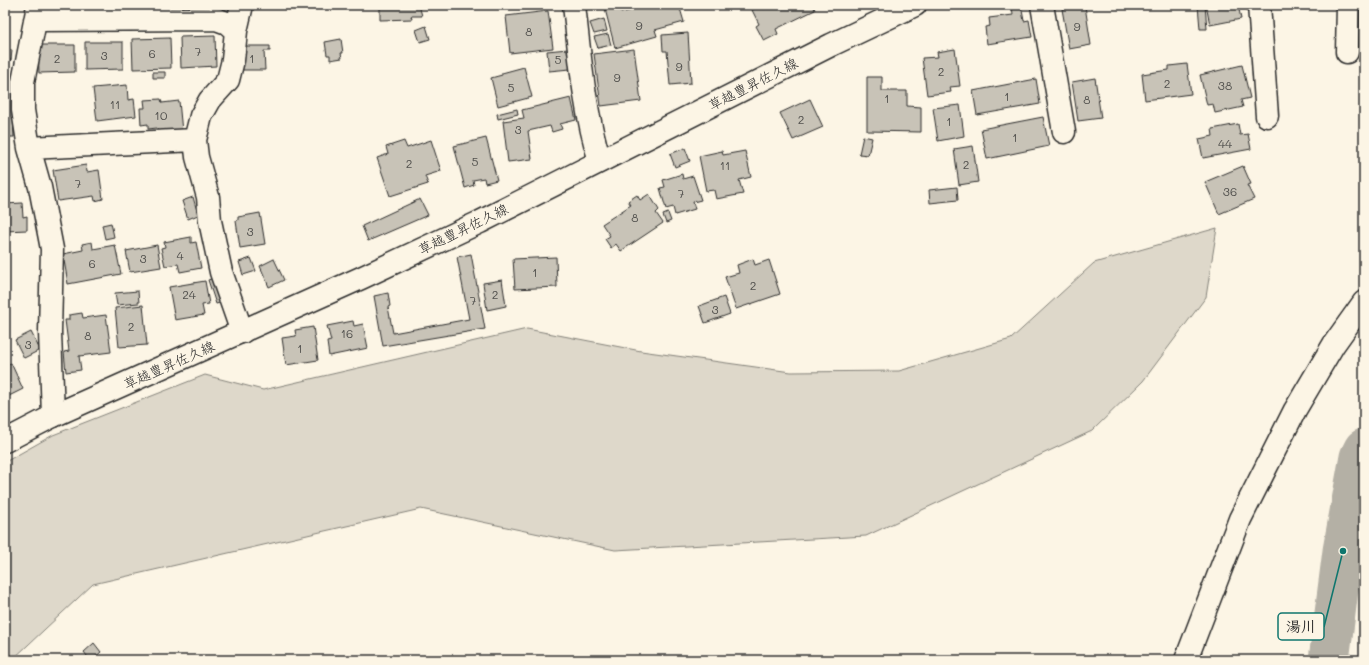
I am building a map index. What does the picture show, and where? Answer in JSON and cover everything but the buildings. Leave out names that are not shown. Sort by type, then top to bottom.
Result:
[{"type":"street","points":[[242,5],[236,30],[233,60],[228,80],[210,100],[201,116],[195,140],[197,157],[208,198],[210,221],[221,272],[242,332]]},
{"type":"street","points":[[574,5],[586,101],[593,137],[600,161]]},
{"type":"street","name":"草越豊昇佐久線","points":[[5,441],[53,416],[242,332],[473,226],[831,45],[915,5]]},
{"type":"street","points":[[1042,5],[1064,132]]},
{"type":"street","points":[[1259,5],[1267,116]]},
{"type":"street","points":[[1347,52],[1348,5]]},
{"type":"street","points":[[53,416],[50,332],[52,249],[40,187],[29,148],[23,110],[14,81],[36,13],[216,19],[227,23],[236,30]]},
{"type":"street","points":[[29,148],[195,140]]},
{"type":"street","points":[[1186,660],[1243,512],[1295,410],[1334,344],[1364,302]]},
{"type":"shaded area","points":[[1217,228],[1206,297],[1143,381],[1092,431],[866,536],[615,550],[421,509],[93,584],[12,660],[5,660],[5,462],[53,435],[205,375],[263,390],[527,329],[641,351],[791,372],[899,371],[1011,339],[1094,263]]},
{"type":"waterway","points":[[1329,660],[1343,551],[1360,457],[1364,449]]},
{"type":"place","name":"湯川","points":[[1343,551]]}]
